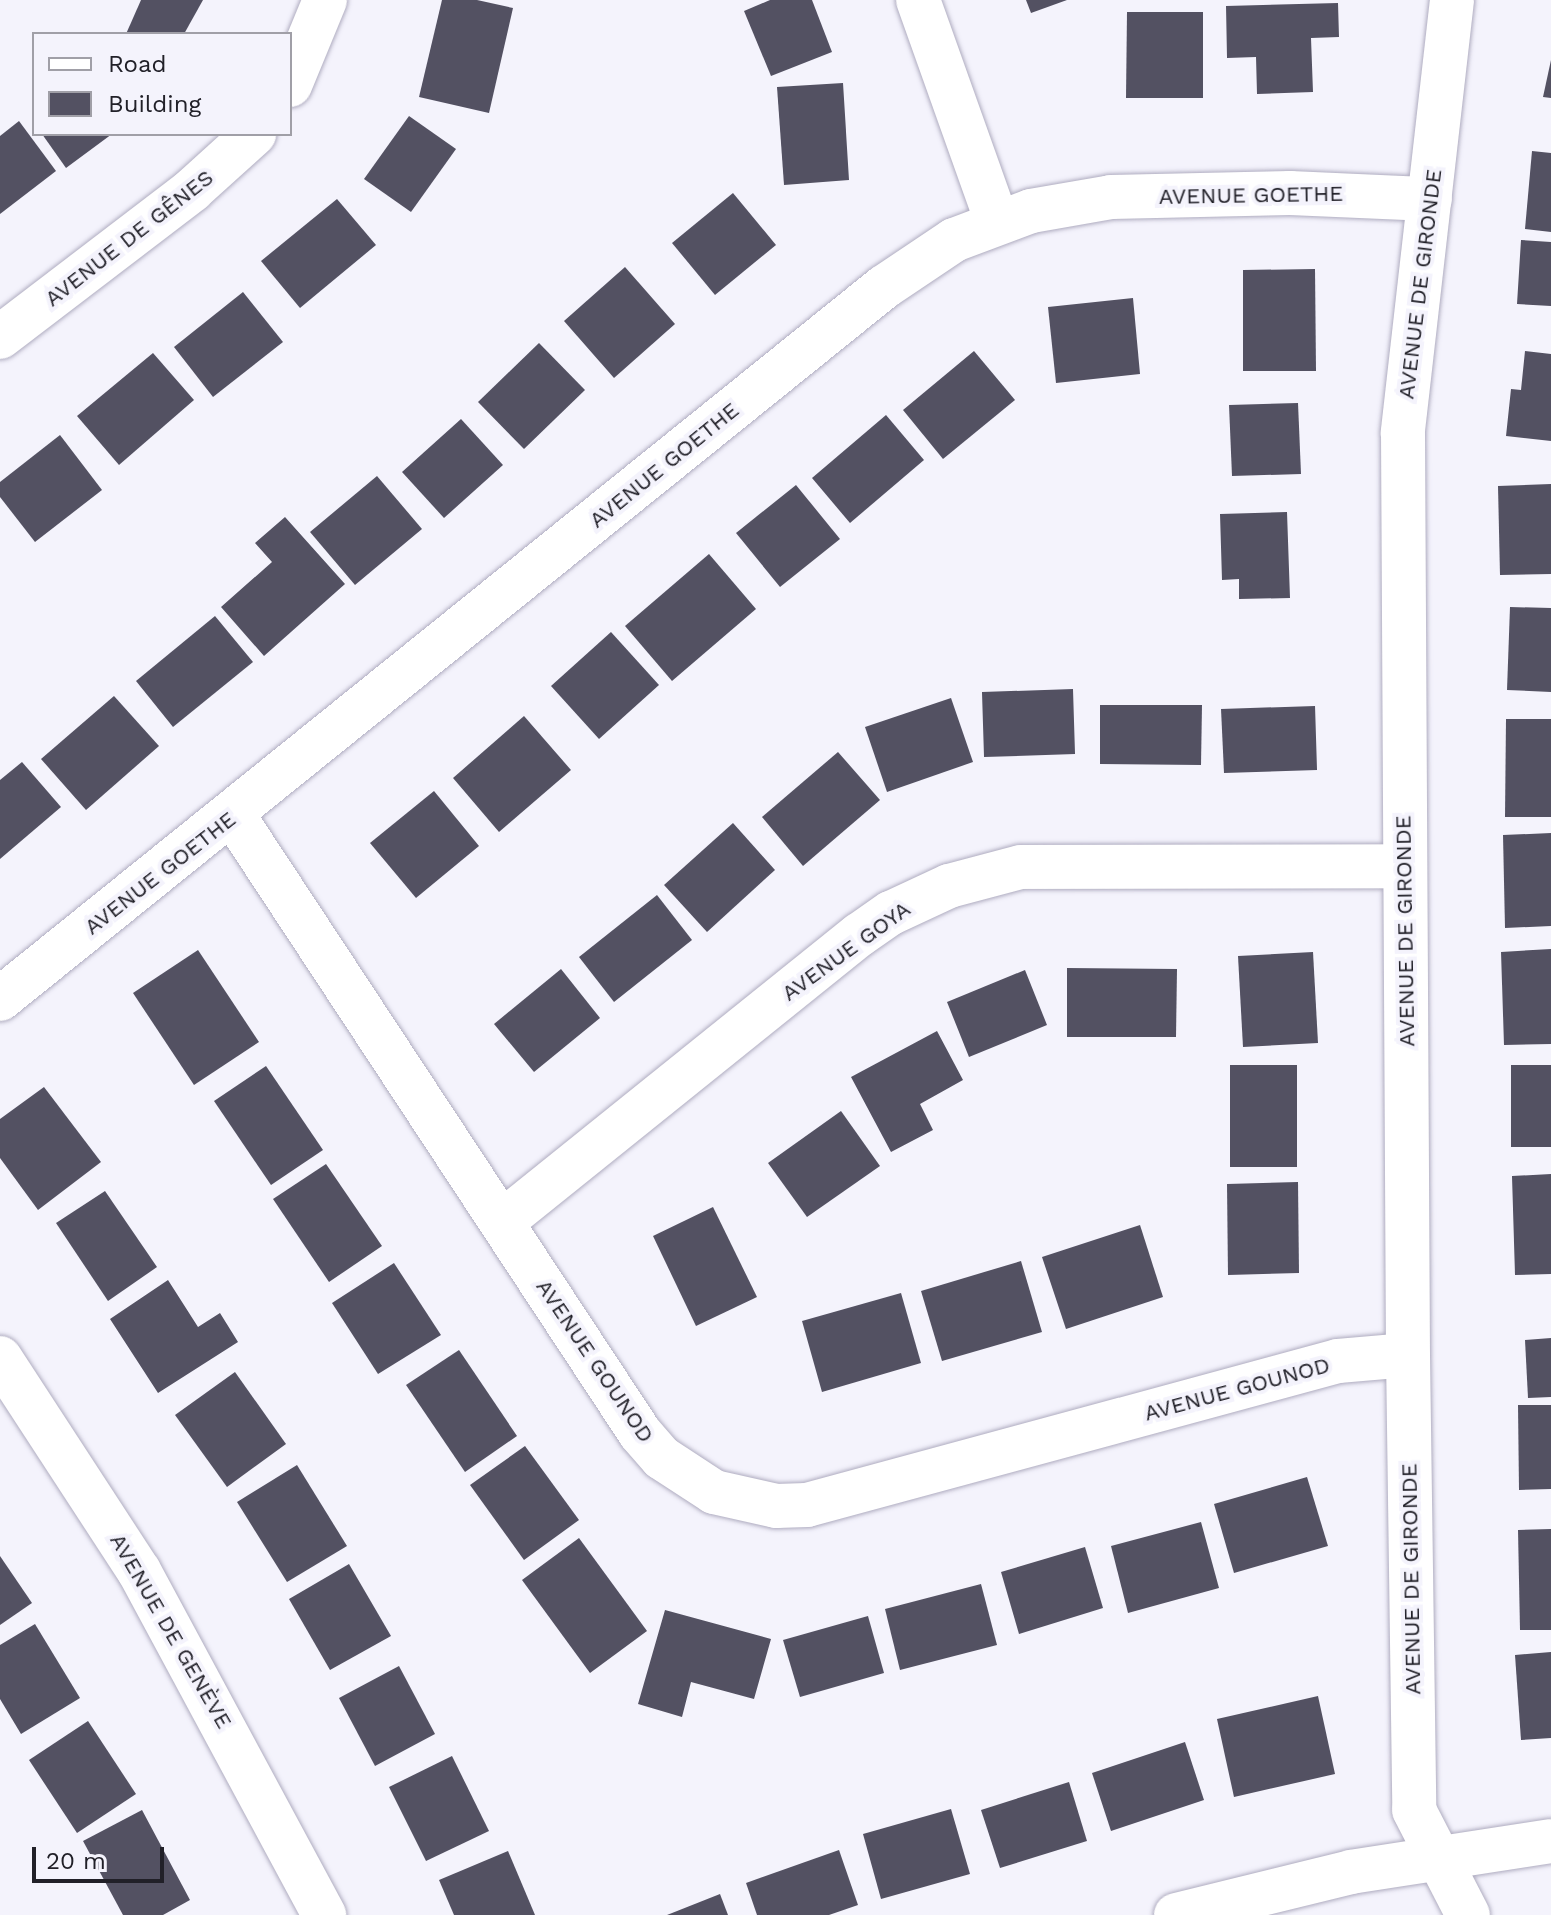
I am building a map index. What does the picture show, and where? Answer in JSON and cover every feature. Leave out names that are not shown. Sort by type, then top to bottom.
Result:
[{"type":"street","points":[[292,80],[325,0]]},
{"type":"street","points":[[918,0],[997,222]]},
{"type":"street","name":"AVENUE DE GIRONDE","points":[[1452,0],[1403,433],[1408,1355],[1414,1810],[1468,1915]]},
{"type":"street","name":"AVENUE DE GÊNES","points":[[0,337],[192,190],[252,136]]},
{"type":"street","name":"AVENUE GOETHE","points":[[0,999],[233,815],[884,287],[954,240],[997,222],[1072,201],[1111,197],[1290,193],[1430,199]]},
{"type":"street","name":"AVENUE GOUNOD","points":[[233,815],[662,1458],[714,1492],[776,1506],[836,1499],[1338,1361],[1408,1355]]},
{"type":"street","name":"AVENUE GOYA","points":[[503,1221],[859,935],[891,913],[949,886],[1021,867],[1405,866]]},
{"type":"street","name":"AVENUE DE GENÈVE","points":[[0,1358],[139,1571],[324,1915]]},
{"type":"street","points":[[1176,1915],[1351,1872],[1551,1841]]},
{"type":"building","points":[[141,0],[203,0],[185,32],[127,32]]},
{"type":"building","points":[[442,0],[477,0],[513,8],[489,113],[419,97]]},
{"type":"building","points":[[770,0],[812,0],[832,52],[771,76],[744,11]]},
{"type":"building","points":[[1026,0],[1067,0],[1031,13]]},
{"type":"building","points":[[1338,3],[1339,37],[1311,38],[1313,92],[1257,94],[1256,57],[1227,58],[1226,6]]},
{"type":"building","points":[[1127,12],[1203,12],[1203,98],[1126,98]]},
{"type":"building","points":[[1551,60],[1551,98],[1543,97]]},
{"type":"building","points":[[843,83],[849,180],[784,185],[777,87]]},
{"type":"building","points":[[409,116],[456,149],[411,212],[364,179]]},
{"type":"building","points":[[19,121],[56,171],[0,214],[0,136]]},
{"type":"building","points":[[43,136],[109,136],[66,168]]},
{"type":"building","points":[[1532,151],[1551,153],[1551,232],[1525,229]]},
{"type":"building","points":[[733,193],[776,245],[715,295],[672,243]]},
{"type":"building","points":[[337,199],[376,245],[300,308],[261,261]]},
{"type":"building","points":[[1521,240],[1551,242],[1551,306],[1517,304]]},
{"type":"building","points":[[625,267],[675,324],[614,378],[564,321]]},
{"type":"building","points":[[1315,269],[1316,371],[1243,371],[1243,270]]},
{"type":"building","points":[[243,292],[283,342],[213,397],[174,347]]},
{"type":"building","points":[[1133,298],[1140,374],[1056,383],[1048,307]]},
{"type":"building","points":[[539,343],[585,390],[524,449],[478,402]]},
{"type":"building","points":[[974,351],[1015,400],[943,459],[903,410]]},
{"type":"building","points":[[1525,351],[1551,354],[1551,441],[1506,436],[1511,389],[1521,390]]},
{"type":"building","points":[[153,353],[194,400],[119,465],[77,416]]},
{"type":"building","points":[[1298,403],[1301,474],[1232,476],[1229,405]]},
{"type":"building","points":[[886,415],[924,460],[850,523],[812,478]]},
{"type":"building","points":[[461,419],[503,465],[444,518],[402,472]]},
{"type":"building","points":[[60,435],[102,490],[35,542],[0,497],[0,482]]},
{"type":"building","points":[[377,476],[422,529],[355,585],[310,532]]},
{"type":"building","points":[[1551,484],[1551,574],[1500,575],[1498,486]]},
{"type":"building","points":[[796,485],[840,539],[780,587],[736,533]]},
{"type":"building","points":[[1287,512],[1290,598],[1239,599],[1239,579],[1222,580],[1220,514]]},
{"type":"building","points":[[285,517],[345,584],[264,656],[221,607],[272,562],[255,543]]},
{"type":"building","points":[[709,554],[756,609],[672,681],[625,626]]},
{"type":"building","points":[[1510,607],[1551,608],[1551,692],[1507,690]]},
{"type":"building","points":[[215,616],[253,662],[173,727],[136,681]]},
{"type":"building","points":[[611,632],[659,685],[599,739],[551,686]]},
{"type":"building","points":[[1073,689],[1075,754],[984,757],[982,692]]},
{"type":"building","points":[[114,696],[159,746],[86,810],[41,759]]},
{"type":"building","points":[[951,698],[973,762],[887,792],[865,727]]},
{"type":"building","points":[[1100,705],[1202,705],[1201,765],[1100,764]]},
{"type":"building","points":[[1315,706],[1317,770],[1224,773],[1221,709]]},
{"type":"building","points":[[524,716],[571,770],[499,832],[453,778]]},
{"type":"building","points":[[1506,719],[1551,719],[1551,817],[1505,817]]},
{"type":"building","points":[[838,752],[880,800],[803,866],[762,817]]},
{"type":"building","points":[[22,762],[61,807],[0,859],[0,780]]},
{"type":"building","points":[[434,791],[479,846],[416,898],[370,843]]},
{"type":"building","points":[[733,823],[775,870],[707,932],[664,885]]},
{"type":"building","points":[[1551,833],[1551,926],[1505,928],[1503,835]]},
{"type":"building","points":[[657,895],[692,940],[614,1002],[579,957]]},
{"type":"building","points":[[1551,949],[1551,1044],[1504,1045],[1501,952]]},
{"type":"building","points":[[198,950],[259,1042],[194,1085],[133,993]]},
{"type":"building","points":[[1313,952],[1318,1043],[1243,1047],[1238,956]]},
{"type":"building","points":[[1067,968],[1177,969],[1176,1037],[1067,1037]]},
{"type":"building","points":[[561,969],[600,1018],[534,1072],[494,1024]]},
{"type":"building","points":[[1025,970],[1047,1025],[969,1057],[947,1002]]},
{"type":"building","points":[[937,1031],[963,1080],[920,1104],[933,1130],[891,1152],[851,1077]]},
{"type":"building","points":[[1230,1065],[1297,1065],[1297,1167],[1230,1167]]},
{"type":"building","points":[[1511,1065],[1551,1065],[1551,1147],[1511,1147]]},
{"type":"building","points":[[266,1066],[323,1150],[271,1185],[214,1101]]},
{"type":"building","points":[[44,1087],[101,1162],[38,1210],[0,1158],[0,1119]]},
{"type":"building","points":[[841,1111],[880,1166],[807,1217],[768,1163]]},
{"type":"building","points":[[326,1164],[382,1246],[329,1282],[273,1199]]},
{"type":"building","points":[[1551,1174],[1551,1274],[1515,1275],[1512,1176]]},
{"type":"building","points":[[1298,1182],[1299,1273],[1228,1275],[1227,1184]]},
{"type":"building","points":[[105,1191],[157,1267],[108,1301],[56,1223]]},
{"type":"building","points":[[713,1207],[757,1297],[696,1326],[653,1236]]},
{"type":"building","points":[[1140,1225],[1163,1297],[1066,1329],[1042,1257]]},
{"type":"building","points":[[1021,1261],[1042,1332],[942,1361],[921,1291]]},
{"type":"building","points":[[394,1263],[441,1335],[378,1374],[332,1303]]},
{"type":"building","points":[[168,1280],[198,1327],[220,1313],[238,1342],[158,1393],[110,1319]]},
{"type":"building","points":[[901,1293],[921,1363],[822,1392],[802,1321]]},
{"type":"building","points":[[1551,1338],[1551,1397],[1528,1398],[1525,1340]]},
{"type":"building","points":[[459,1350],[517,1436],[465,1472],[406,1385]]},
{"type":"building","points":[[235,1372],[286,1444],[227,1487],[175,1415]]},
{"type":"building","points":[[1518,1405],[1551,1405],[1551,1489],[1519,1490]]},
{"type":"building","points":[[525,1446],[579,1520],[524,1560],[470,1485]]},
{"type":"building","points":[[297,1465],[347,1546],[287,1582],[237,1502]]},
{"type":"building","points":[[1307,1477],[1328,1546],[1234,1573],[1214,1504]]},
{"type":"building","points":[[1201,1522],[1219,1588],[1128,1613],[1111,1546]]},
{"type":"building","points":[[1551,1529],[1551,1630],[1520,1630],[1518,1530]]},
{"type":"building","points":[[579,1538],[647,1631],[590,1673],[522,1580]]},
{"type":"building","points":[[1085,1547],[1103,1608],[1019,1634],[1001,1572]]},
{"type":"building","points":[[0,1556],[32,1603],[0,1625]]},
{"type":"building","points":[[349,1564],[391,1636],[330,1670],[289,1599]]},
{"type":"building","points":[[981,1584],[997,1645],[900,1670],[885,1609]]},
{"type":"building","points":[[665,1610],[771,1639],[754,1699],[691,1682],[682,1717],[638,1704]]},
{"type":"building","points":[[868,1616],[884,1673],[800,1697],[783,1640]]},
{"type":"building","points":[[35,1624],[80,1698],[21,1734],[0,1699],[0,1645]]},
{"type":"building","points":[[1551,1652],[1551,1738],[1521,1740],[1515,1655]]},
{"type":"building","points":[[399,1666],[435,1734],[375,1766],[339,1698]]},
{"type":"building","points":[[1318,1696],[1335,1774],[1234,1797],[1217,1719]]},
{"type":"building","points":[[88,1721],[136,1794],[77,1833],[29,1760]]},
{"type":"building","points":[[1185,1742],[1204,1800],[1111,1831],[1092,1773]]},
{"type":"building","points":[[452,1756],[489,1831],[426,1861],[389,1787]]},
{"type":"building","points":[[1069,1782],[1087,1841],[1000,1868],[981,1810]]},
{"type":"building","points":[[951,1809],[970,1874],[881,1899],[863,1834]]},
{"type":"building","points":[[142,1810],[190,1900],[163,1915],[123,1915],[83,1841]]},
{"type":"building","points":[[839,1850],[858,1905],[829,1915],[757,1915],[746,1883]]},
{"type":"building","points":[[508,1851],[535,1915],[454,1915],[439,1880]]},
{"type":"building","points":[[720,1894],[728,1915],[667,1915]]}]
